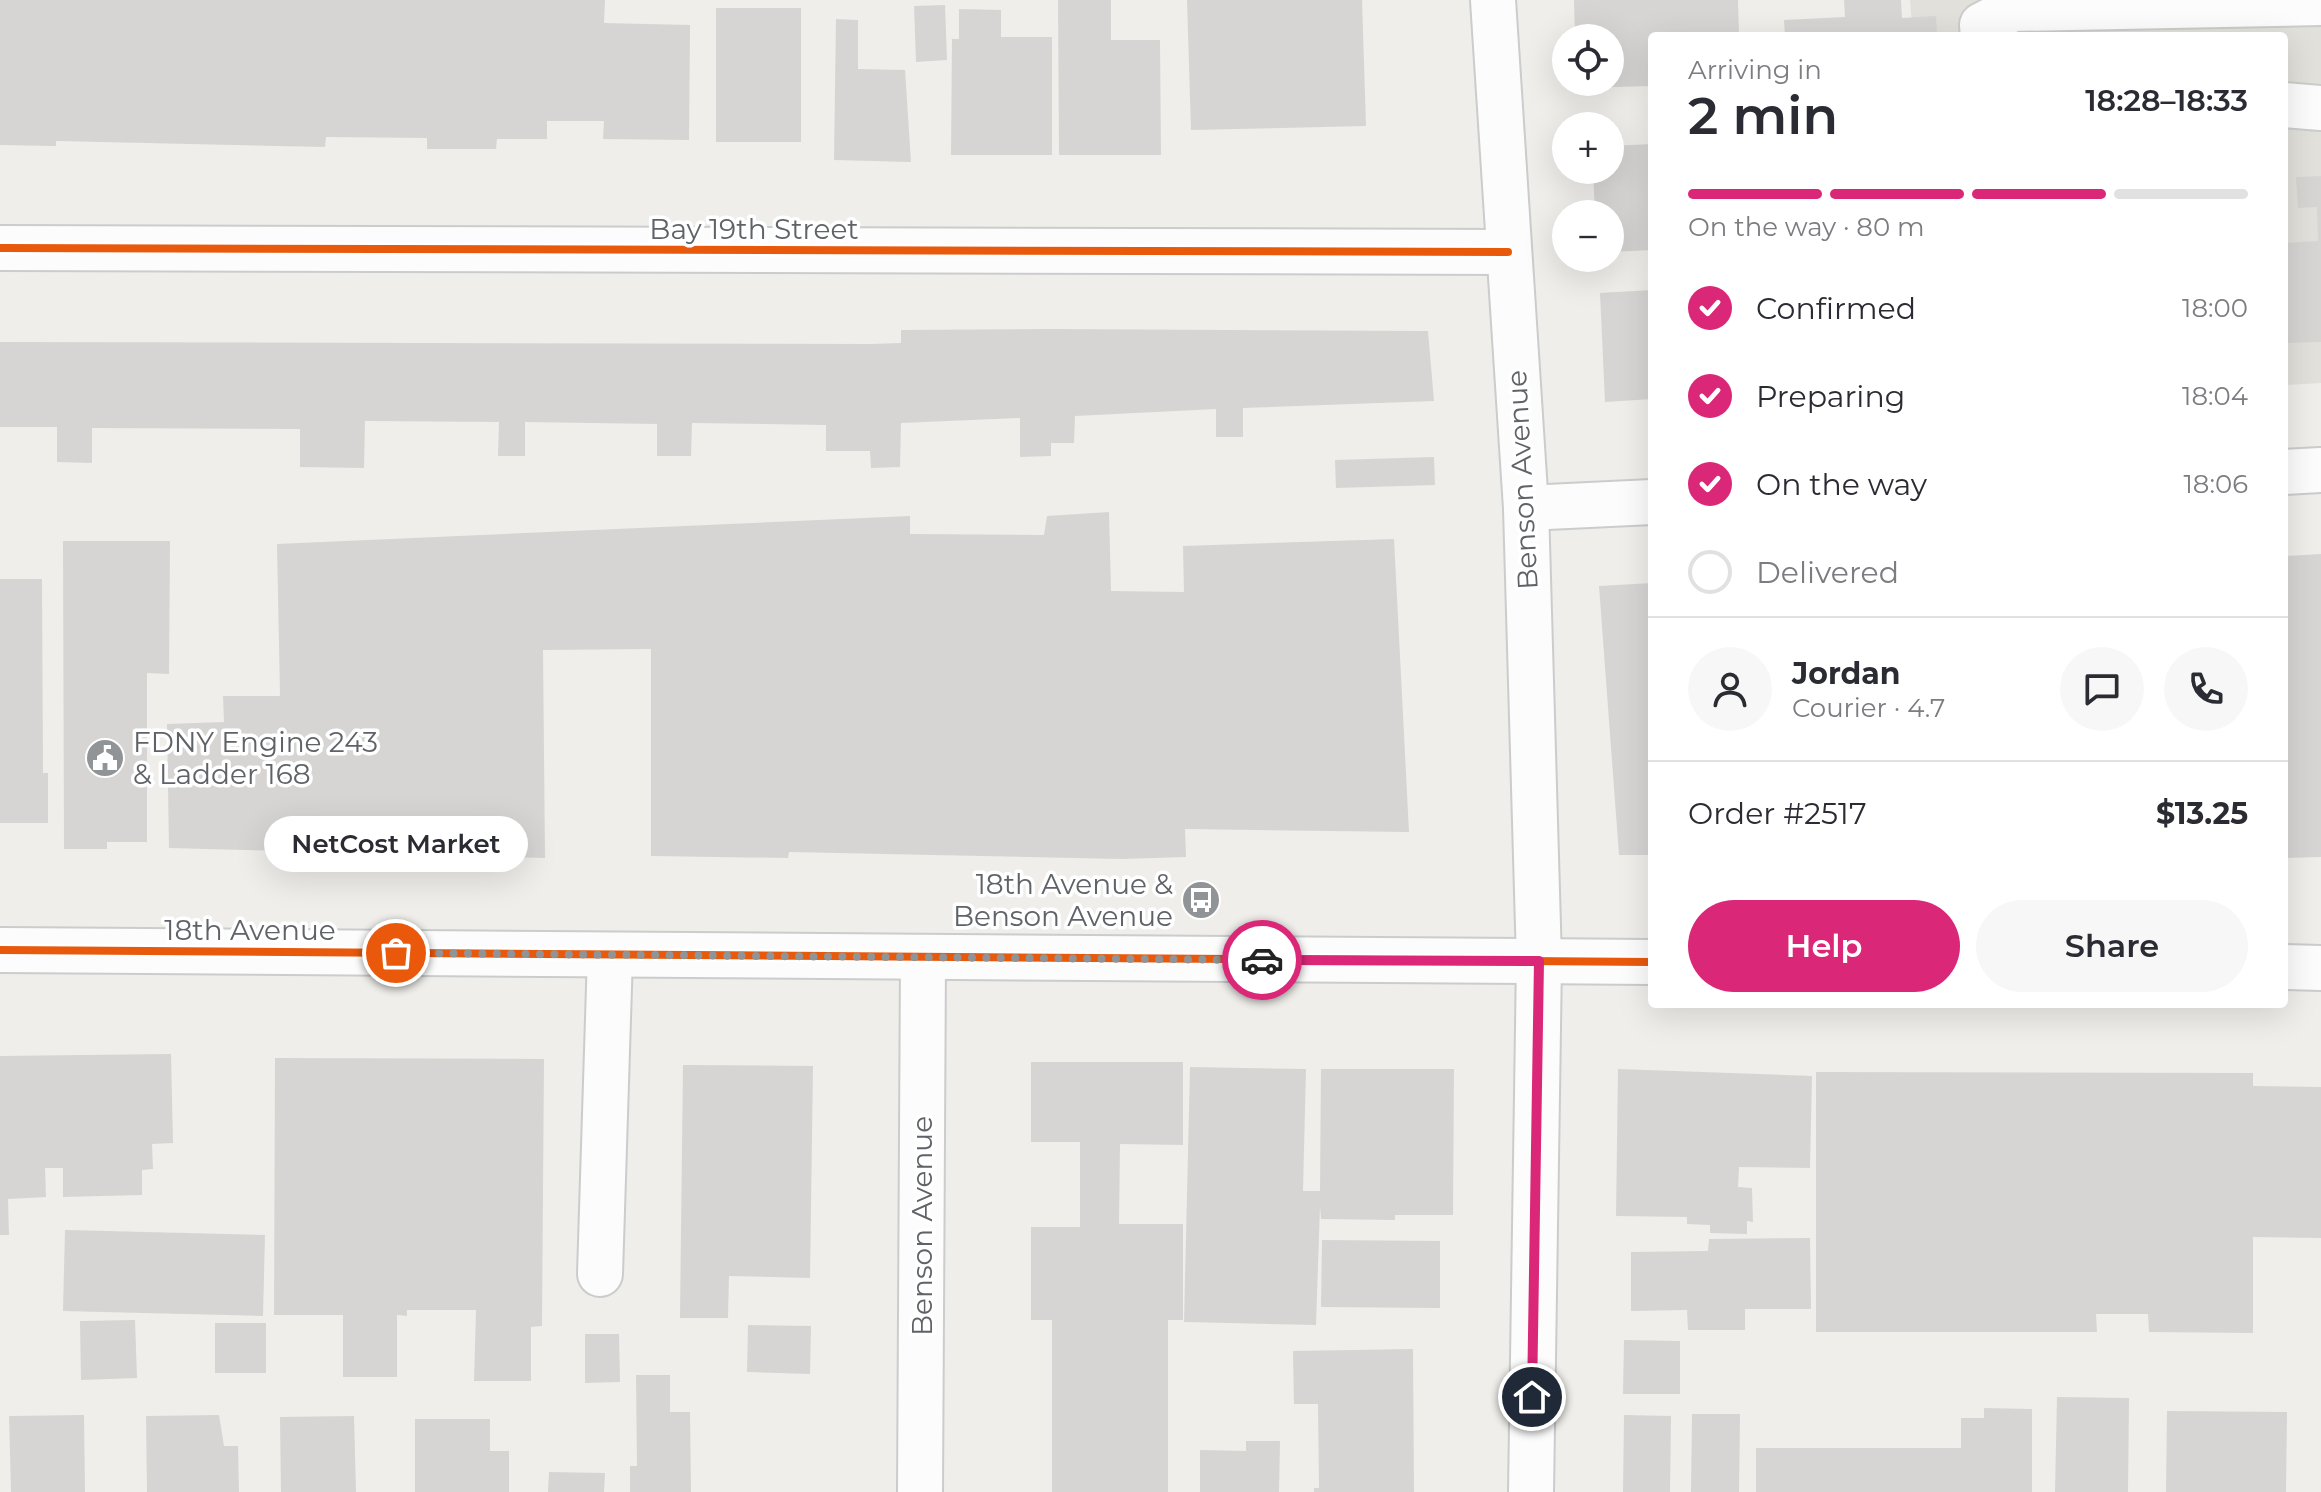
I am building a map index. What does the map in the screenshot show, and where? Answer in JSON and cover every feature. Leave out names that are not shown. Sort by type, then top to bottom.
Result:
[{"type":"street","name":"Benson Avenue","points":[[1493,0],[1526,508],[1539,961],[1531,1492]]},
{"type":"street","points":[[1983,32],[1982,25],[2013,9],[2321,3]]},
{"type":"street","points":[[2288,105],[2321,108]]},
{"type":"street","name":"Bay 19th Street","points":[[0,248],[1508,252]]},
{"type":"street","points":[[2288,472],[2321,470]]},
{"type":"street","points":[[1526,508],[1648,502]]},
{"type":"street","name":"18th Avenue","points":[[0,950],[1648,962]]},
{"type":"street","points":[[600,1274],[610,955]]},
{"type":"street","name":"Benson Avenue","points":[[920,1492],[923,959]]},
{"type":"street","points":[[2288,967],[2321,968]]},
{"type":"shaded area","points":[[1910,0],[2321,0],[2321,383],[2288,385],[2288,32],[1913,32]]},
{"type":"building","points":[[0,0],[605,0],[604,23],[690,25],[689,140],[603,139],[604,121],[547,121],[547,139],[497,139],[496,149],[427,149],[427,138],[326,137],[325,147],[56,141],[56,146],[0,145]]},
{"type":"building","points":[[1058,0],[1111,0],[1111,40],[1160,40],[1161,155],[1059,155]]},
{"type":"building","points":[[1187,0],[1362,0],[1366,126],[1191,130]]},
{"type":"building","points":[[1574,0],[1738,0],[1739,32],[1648,32],[1648,86],[1624,87],[1624,24],[1575,24]]},
{"type":"building","points":[[1844,0],[1901,0],[1902,18],[1936,16],[1937,32],[1785,32],[1784,20],[1845,17]]},
{"type":"building","points":[[945,5],[947,60],[916,62],[914,6]]},
{"type":"building","points":[[716,8],[801,8],[801,142],[716,142]]},
{"type":"building","points":[[959,9],[1001,10],[1001,37],[1052,37],[1052,155],[951,155],[952,39],[959,39]]},
{"type":"building","points":[[836,19],[858,20],[858,69],[905,70],[911,162],[834,160]]},
{"type":"building","points":[[1648,144],[1648,250],[1624,251],[1624,200],[1594,200],[1594,184],[1624,184],[1624,145]]},
{"type":"building","points":[[2321,176],[2321,342],[2288,343],[2288,243],[2318,241],[2317,207],[2298,208],[2296,177]]},
{"type":"building","points":[[1648,290],[1648,399],[1605,402],[1600,293]]},
{"type":"building","points":[[901,330],[1428,331],[1434,401],[1243,408],[1243,437],[1216,437],[1216,409],[1075,416],[1074,443],[1051,443],[1051,456],[1020,457],[1020,418],[901,423],[900,467],[871,468],[870,451],[826,451],[826,425],[692,423],[691,456],[657,456],[657,424],[525,422],[525,456],[498,456],[499,422],[365,421],[364,468],[300,467],[300,429],[92,428],[92,463],[57,462],[57,427],[0,427],[0,342],[871,344],[901,343]]},
{"type":"building","points":[[1434,457],[1435,485],[1336,488],[1335,460]]},
{"type":"building","points":[[1109,512],[1111,591],[1184,592],[1183,546],[1394,539],[1409,832],[1185,829],[1186,857],[1122,859],[789,852],[788,858],[651,856],[651,649],[543,650],[545,858],[169,848],[167,724],[224,722],[223,696],[280,696],[277,544],[910,516],[910,534],[1044,535],[1047,516]]},
{"type":"building","name":"FDNY Engine 243 & Ladder 168","points":[[63,541],[170,541],[169,674],[147,673],[147,842],[107,842],[107,849],[64,849]]},
{"type":"building","points":[[2321,554],[2321,857],[2288,858],[2288,556]]},
{"type":"building","points":[[0,579],[42,579],[43,773],[48,773],[48,823],[0,823]]},
{"type":"building","points":[[1648,583],[1648,855],[1619,855],[1599,586]]},
{"type":"building","points":[[171,1054],[173,1143],[152,1144],[153,1169],[142,1170],[142,1195],[63,1197],[63,1168],[45,1168],[46,1197],[8,1199],[9,1235],[0,1235],[0,1056]]},
{"type":"building","points":[[275,1058],[544,1059],[542,1326],[531,1327],[531,1381],[474,1381],[476,1310],[407,1310],[407,1316],[397,1315],[397,1377],[343,1377],[343,1315],[274,1315]]},
{"type":"building","points":[[1031,1062],[1183,1062],[1183,1145],[1120,1144],[1119,1224],[1183,1224],[1183,1320],[1168,1320],[1168,1492],[1052,1492],[1052,1320],[1031,1320],[1031,1227],[1080,1227],[1080,1142],[1031,1142]]},
{"type":"building","points":[[683,1065],[813,1066],[810,1278],[729,1276],[728,1318],[680,1318]]},
{"type":"building","points":[[1190,1067],[1306,1069],[1303,1191],[1320,1191],[1321,1069],[1454,1069],[1453,1215],[1395,1215],[1395,1220],[1321,1219],[1320,1206],[1316,1325],[1184,1322]]},
{"type":"building","points":[[1618,1069],[1812,1076],[1810,1168],[1739,1167],[1738,1187],[1752,1188],[1753,1222],[1747,1221],[1747,1234],[1710,1233],[1710,1225],[1687,1224],[1687,1217],[1616,1216]]},
{"type":"building","points":[[1816,1072],[2253,1073],[2253,1086],[2321,1087],[2321,1238],[2253,1237],[2253,1333],[2149,1332],[2148,1314],[2096,1314],[2097,1332],[1816,1332]]},
{"type":"building","points":[[65,1230],[265,1235],[263,1316],[63,1311]]},
{"type":"building","points":[[1810,1238],[1811,1309],[1745,1309],[1745,1330],[1688,1330],[1687,1310],[1631,1311],[1631,1252],[1708,1251],[1709,1239]]},
{"type":"building","points":[[1322,1240],[1440,1241],[1440,1308],[1321,1307]]},
{"type":"building","points":[[135,1320],[137,1378],[81,1380],[80,1321]]},
{"type":"building","points":[[215,1323],[266,1323],[266,1373],[215,1373]]},
{"type":"building","points":[[748,1325],[811,1326],[810,1374],[747,1372]]},
{"type":"building","points":[[585,1334],[619,1334],[620,1382],[585,1383]]},
{"type":"building","points":[[1624,1340],[1680,1341],[1680,1394],[1623,1394]]},
{"type":"building","points":[[1413,1349],[1414,1492],[1314,1492],[1314,1488],[1319,1488],[1318,1404],[1294,1404],[1293,1351]]},
{"type":"building","points":[[636,1375],[670,1375],[670,1412],[690,1412],[691,1492],[630,1492],[630,1466],[637,1466]]},
{"type":"building","points":[[2057,1397],[2129,1398],[2128,1492],[2055,1492]]},
{"type":"building","points":[[1984,1408],[2032,1409],[2032,1492],[1756,1492],[1756,1448],[1961,1448],[1961,1418],[1984,1418]]},
{"type":"building","points":[[2167,1411],[2287,1412],[2286,1492],[2166,1492]]},
{"type":"building","points":[[1692,1414],[1740,1414],[1739,1492],[1691,1492]]},
{"type":"building","points":[[84,1415],[85,1492],[11,1492],[9,1416]]},
{"type":"building","points":[[219,1415],[224,1446],[238,1446],[239,1492],[147,1492],[146,1416]]},
{"type":"building","points":[[1624,1415],[1671,1416],[1670,1492],[1623,1492]]},
{"type":"building","points":[[354,1416],[356,1492],[281,1492],[280,1417]]},
{"type":"building","points":[[415,1419],[490,1419],[490,1451],[509,1451],[509,1492],[415,1492]]},
{"type":"building","points":[[1246,1441],[1280,1441],[1279,1492],[1200,1492],[1200,1450],[1246,1451]]},
{"type":"building","points":[[549,1472],[605,1473],[604,1492],[548,1492]]},
{"type":"cycle path","points":[[0,248],[1508,252]]},
{"type":"cycle path","points":[[0,950],[1648,962]]},
{"type":"way so far","points":[[396,953],[1262,960]]},
{"type":"place","name":"FDNY Engine 243 & Ladder 168","points":[[105,758]]},
{"type":"place","name":"18th Avenue & Benson Avenue","points":[[1201,900]]},
{"type":"place","name":"NetCost Market","points":[[396,953]]},
{"type":"route","points":[[1262,960],[1539,961],[1532,1397]]}]
